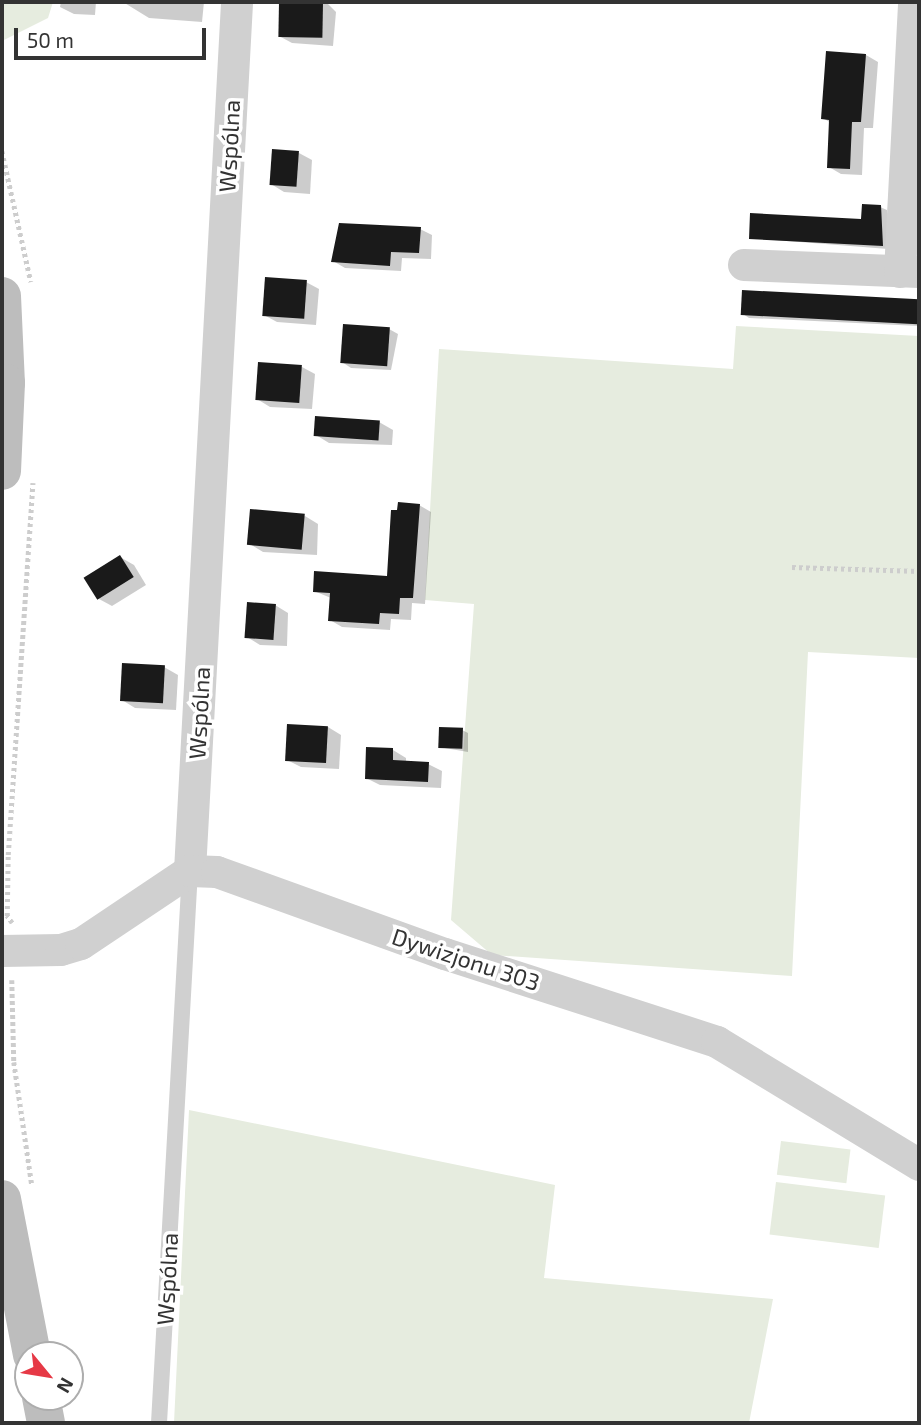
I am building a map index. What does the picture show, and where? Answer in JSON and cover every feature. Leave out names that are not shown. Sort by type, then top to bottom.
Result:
[{"type":"main road","points":[[17,294],[6,383],[17,475]]},
{"type":"main road","points":[[18,1199],[31,1341]]},
{"type":"street","name":"Wspólna","points":[[190,872],[237,2]]},
{"type":"street","points":[[744,265],[910,272],[914,2]]},
{"type":"street","points":[[12,951],[81,944],[190,872]]},
{"type":"street","name":"Dywizjonu 303","points":[[190,872],[216,872],[445,954],[717,1042],[919,1165]]},
{"type":"lane","name":"Wspólna","points":[[159,1423],[190,872]]},
{"type":"path","points":[[2,150],[17,294]]},
{"type":"path","points":[[17,475],[7,916],[22,935],[12,951],[21,969],[9,983],[18,1199]]},
{"type":"path","points":[[792,567],[919,571]]},
{"type":"path","points":[[2,855],[8,855]]},
{"type":"shaded area","points":[[2,2],[53,2],[48,18],[2,41]]},
{"type":"shaded area","points":[[736,326],[919,336],[919,658],[808,652],[792,976],[492,955],[451,920],[474,604],[425,600],[439,349],[733,369]]},
{"type":"shaded area","points":[[189,1110],[555,1185],[544,1278],[773,1299],[749,1423],[174,1423]]},
{"type":"shaded area","points":[[781,1141],[850,1150],[846,1183],[777,1175]]},
{"type":"shaded area","points":[[776,1182],[885,1195],[879,1248],[770,1235]]},
{"type":"building","points":[[279,2],[323,3],[322,38],[278,37]]},
{"type":"building","points":[[826,51],[866,54],[861,122],[852,122],[850,169],[827,168],[829,120],[821,119]]},
{"type":"building","points":[[272,149],[299,151],[296,187],[269,185]]},
{"type":"building","points":[[862,204],[881,205],[883,246],[749,239],[750,213],[861,219]]},
{"type":"building","points":[[339,223],[421,227],[419,253],[391,252],[390,266],[331,262]]},
{"type":"building","points":[[265,277],[307,280],[304,319],[262,316]]},
{"type":"building","points":[[742,290],[919,299],[917,324],[741,315]]},
{"type":"building","points":[[343,324],[390,327],[387,366],[340,363]]},
{"type":"building","points":[[258,362],[302,365],[299,403],[255,400]]},
{"type":"building","points":[[315,416],[380,421],[378,440],[314,436]]},
{"type":"building","points":[[398,502],[420,504],[413,598],[400,598],[399,614],[380,613],[379,624],[328,621],[330,593],[313,592],[314,571],[387,576],[391,510],[397,510]]},
{"type":"building","points":[[250,509],[305,514],[302,550],[247,545]]},
{"type":"building","points":[[120,555],[134,577],[97,600],[84,578]]},
{"type":"building","points":[[247,602],[276,604],[273,640],[244,638]]},
{"type":"building","points":[[122,663],[165,665],[163,703],[120,701]]},
{"type":"building","points":[[287,724],[328,726],[326,763],[285,761]]},
{"type":"building","points":[[439,727],[463,728],[462,749],[438,748]]},
{"type":"building","points":[[366,747],[393,748],[393,760],[429,762],[428,782],[365,779]]}]
